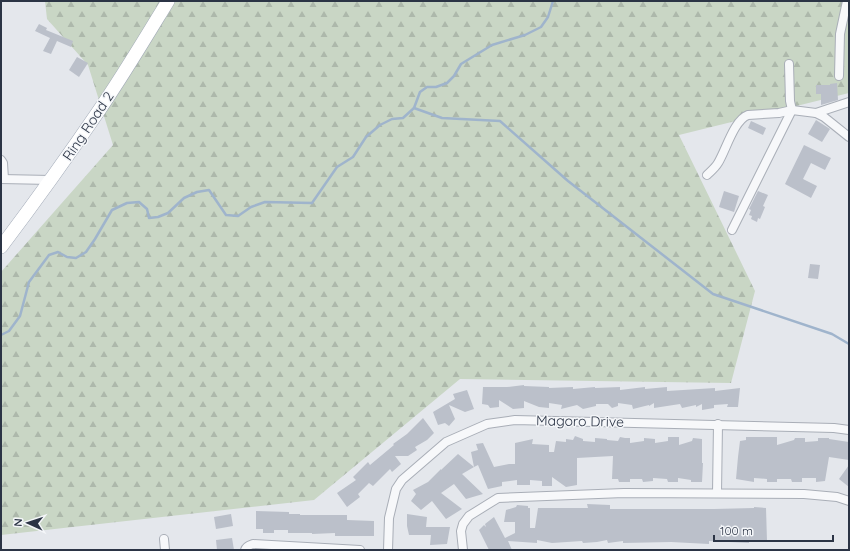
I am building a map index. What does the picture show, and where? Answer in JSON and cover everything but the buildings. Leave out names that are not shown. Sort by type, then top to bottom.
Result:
[{"type":"main road","name":"Ring Road 2","points":[[1,247],[51,180],[105,102],[168,1]]},
{"type":"street","points":[[839,76],[840,34],[848,1]]},
{"type":"street","points":[[732,230],[792,110],[790,101],[789,64]]},
{"type":"street","points":[[816,113],[849,102]]},
{"type":"street","points":[[707,175],[718,162],[738,123],[748,115],[780,113],[792,110],[816,113],[824,117],[849,136]]},
{"type":"street","points":[[1,160],[3,163],[3,179],[51,180]]},
{"type":"street","name":"Magoro Drive","points":[[388,550],[389,518],[396,489],[402,480],[446,442],[487,424],[515,420],[718,424],[834,428],[849,430]]},
{"type":"street","points":[[717,493],[718,424]]},
{"type":"street","points":[[463,550],[461,531],[463,524],[469,516],[498,498],[624,493],[717,493],[804,494],[837,497],[849,501]]},
{"type":"street","points":[[164,539],[165,550]]},
{"type":"street","points":[[245,550],[249,545],[253,544],[317,549],[360,550]]},
{"type":"green space","points":[[45,1],[849,1],[849,93],[679,135],[755,291],[731,383],[460,379],[314,500],[1,535],[1,272],[113,145],[88,65],[47,19]]},
{"type":"waterway","points":[[1,335],[9,331],[20,316],[29,282],[49,255],[58,252],[67,257],[76,258],[86,252],[112,210],[127,203],[139,202],[147,209],[149,218],[158,217],[168,213],[184,198],[197,192],[209,190],[226,215],[238,216],[251,207],[265,202],[312,203],[337,167],[353,157],[366,137],[380,125],[392,119],[403,118],[414,108],[420,92],[427,87],[436,87],[447,83],[454,76],[461,64],[492,45],[525,35],[541,27],[548,17],[553,1]]},
{"type":"waterway","points":[[414,108],[442,118],[500,121],[568,181],[713,294],[832,334],[849,344]]}]
